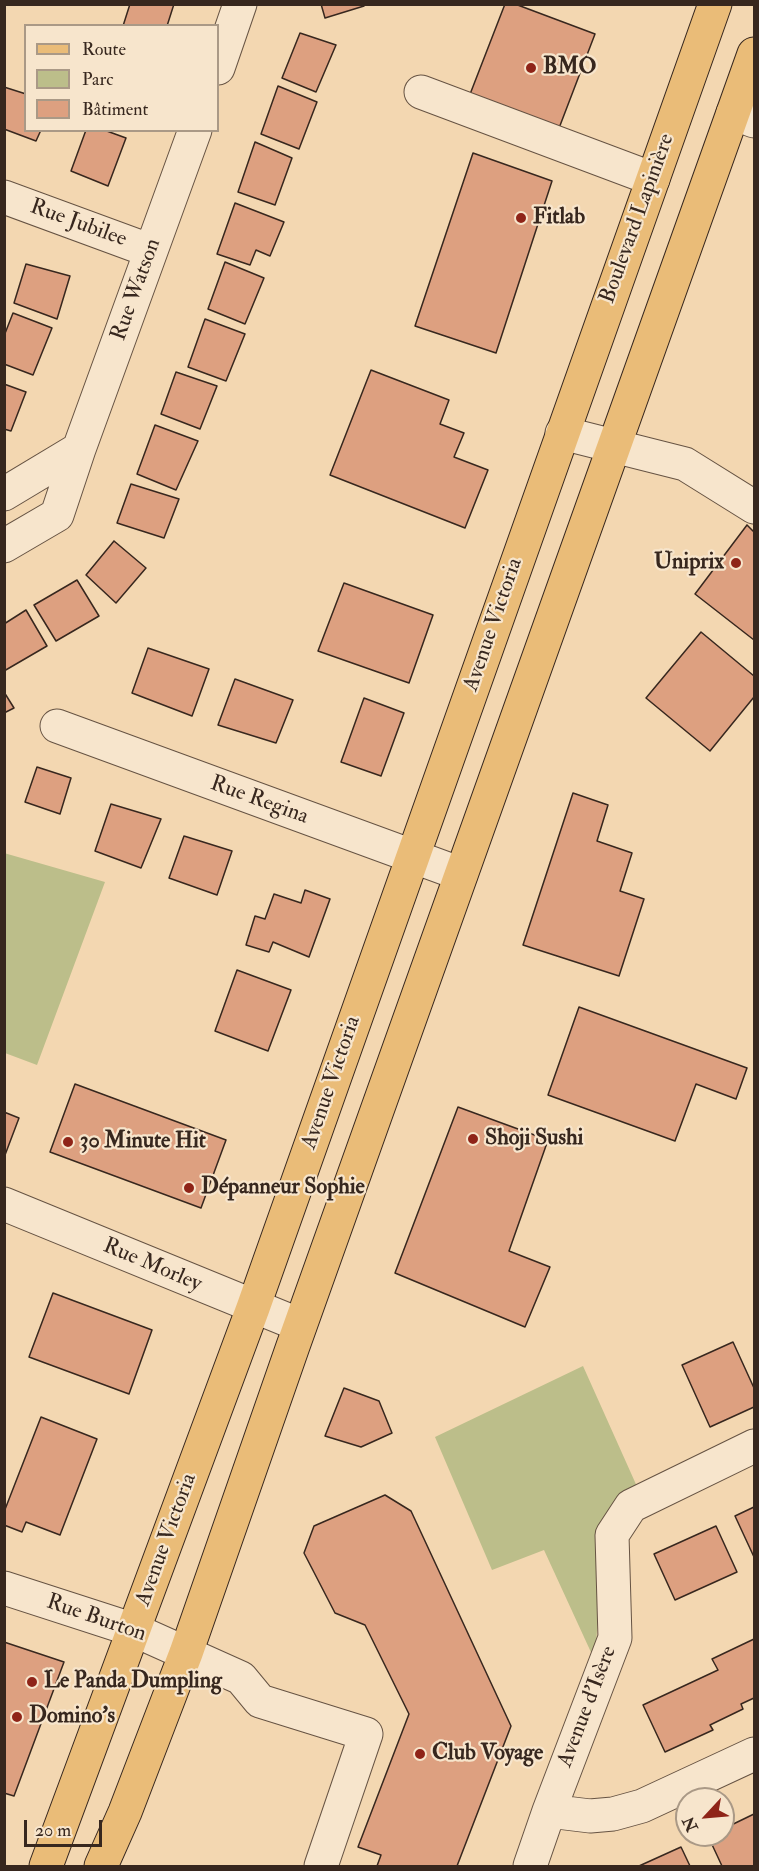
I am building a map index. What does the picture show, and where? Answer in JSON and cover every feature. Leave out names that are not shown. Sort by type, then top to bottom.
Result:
[{"type":"main road","name":"Boulevard Lapinière","points":[[562,433],[715,4]]},
{"type":"main road","points":[[100,1866],[126,1812],[186,1653],[300,1325],[615,446],[744,117],[754,54]]},
{"type":"main road","name":"Avenue Victoria","points":[[46,1866],[253,1308],[562,433]]},
{"type":"main road","points":[[121,1866],[126,1812]]},
{"type":"street","points":[[219,65],[240,6]]},
{"type":"street","points":[[421,92],[652,179]]},
{"type":"street","name":"Rue Watson","points":[[4,546],[57,515],[194,132]]},
{"type":"street","name":"Rue Jubilee","points":[[4,197],[151,251]]},
{"type":"street","points":[[562,433],[685,464],[754,507]]},
{"type":"street","points":[[4,494],[79,449]]},
{"type":"street","name":"Rue Regina","points":[[57,726],[461,874]]},
{"type":"street","name":"Rue Morley","points":[[4,1204],[253,1308],[300,1325]]},
{"type":"street","name":"Avenue d'Isère","points":[[530,1866],[615,1638],[612,1535],[631,1506],[754,1446]]},
{"type":"street","name":"Rue Burton","points":[[4,1588],[134,1629],[241,1678],[261,1701],[366,1734],[321,1866]]},
{"type":"street","points":[[549,1811],[590,1816],[642,1806],[754,1754]]},
{"type":"green space","points":[[4,853],[105,882],[37,1065],[5,1053]]},
{"type":"green space","points":[[583,1366],[639,1491],[603,1538],[595,1661],[544,1550],[492,1570],[435,1437]]},
{"type":"building","points":[[130,4],[174,4],[168,24],[124,24]]},
{"type":"building","points":[[321,4],[363,4],[364,6],[325,18]]},
{"type":"building","name":"BMO","points":[[505,4],[515,4],[595,34],[556,136],[467,102]]},
{"type":"building","points":[[300,33],[336,45],[316,92],[282,78]]},
{"type":"building","points":[[278,86],[317,102],[299,149],[261,134]]},
{"type":"building","points":[[4,87],[24,93],[24,132],[40,132],[36,141],[4,129]]},
{"type":"building","points":[[85,132],[110,132],[126,138],[108,186],[71,171]]},
{"type":"building","points":[[255,142],[292,158],[275,205],[238,192]]},
{"type":"building","points":[[473,153],[552,181],[496,353],[415,326]]},
{"type":"building","points":[[235,203],[284,222],[270,256],[256,250],[250,265],[217,254]]},
{"type":"building","points":[[225,262],[264,278],[245,324],[208,309]]},
{"type":"building","points":[[26,264],[70,276],[57,319],[14,303]]},
{"type":"building","points":[[13,313],[52,328],[33,375],[4,364],[4,336]]},
{"type":"building","points":[[205,319],[245,334],[226,381],[188,367]]},
{"type":"building","points":[[371,370],[449,400],[440,424],[464,433],[454,457],[488,470],[465,528],[330,475]]},
{"type":"building","points":[[176,372],[217,386],[200,429],[161,414]]},
{"type":"building","points":[[4,384],[26,392],[11,431],[4,429]]},
{"type":"building","points":[[155,425],[198,441],[176,490],[137,474]]},
{"type":"building","points":[[131,484],[179,499],[164,538],[117,523]]},
{"type":"building","name":"Uniprix","points":[[747,525],[754,532],[754,640],[695,594]]},
{"type":"building","points":[[114,541],[146,568],[116,603],[86,575]]},
{"type":"building","points":[[77,580],[99,616],[56,641],[34,605]]},
{"type":"building","points":[[344,583],[433,615],[409,683],[318,651]]},
{"type":"building","points":[[26,610],[47,646],[4,671],[4,624]]},
{"type":"building","points":[[701,632],[754,676],[754,697],[710,751],[646,698]]},
{"type":"building","points":[[148,648],[209,669],[192,716],[132,693]]},
{"type":"building","points":[[235,679],[293,700],[276,743],[218,725]]},
{"type":"building","points":[[4,692],[14,708],[4,713]]},
{"type":"building","points":[[364,698],[404,713],[381,776],[341,762]]},
{"type":"building","points":[[37,767],[71,778],[60,814],[25,802]]},
{"type":"building","points":[[573,793],[608,805],[597,841],[632,853],[620,891],[644,899],[619,976],[523,945]]},
{"type":"building","points":[[111,804],[161,819],[141,868],[95,851]]},
{"type":"building","points":[[184,836],[232,851],[217,895],[169,878]]},
{"type":"building","points":[[305,890],[330,899],[309,957],[273,942],[269,952],[246,945],[255,916],[265,919],[274,894],[301,903]]},
{"type":"building","points":[[237,970],[291,990],[268,1051],[215,1031]]},
{"type":"building","points":[[579,1007],[747,1068],[736,1099],[696,1084],[675,1141],[548,1095]]},
{"type":"building","points":[[75,1084],[226,1140],[201,1208],[50,1152]]},
{"type":"building","points":[[458,1107],[548,1140],[509,1251],[550,1267],[525,1327],[395,1273]]},
{"type":"building","points":[[4,1112],[19,1118],[5,1155],[4,1155]]},
{"type":"building","points":[[53,1293],[152,1330],[129,1394],[29,1357]]},
{"type":"building","points":[[733,1342],[754,1388],[754,1407],[710,1427],[682,1365]]},
{"type":"building","points":[[344,1388],[379,1401],[392,1433],[361,1447],[325,1436]]},
{"type":"building","points":[[41,1417],[97,1439],[60,1535],[26,1522],[22,1532],[4,1525],[4,1512]]},
{"type":"building","points":[[385,1495],[411,1511],[511,1726],[457,1866],[377,1866],[381,1855],[358,1847],[409,1714],[365,1625],[335,1613],[304,1553],[314,1526]]},
{"type":"building","points":[[754,1507],[754,1557],[735,1516]]},
{"type":"building","points":[[716,1526],[737,1572],[675,1600],[654,1554]]},
{"type":"building","points":[[754,1639],[754,1698],[741,1704],[743,1709],[710,1725],[713,1730],[665,1752],[643,1705],[718,1670],[712,1659]]},
{"type":"building","points":[[4,1642],[64,1662],[14,1796],[4,1793]]},
{"type":"building","points":[[754,1814],[754,1866],[722,1866],[713,1847],[735,1847],[735,1823]]},
{"type":"building","points":[[681,1847],[690,1866],[639,1866]]},
{"type":"place","name":"BMO","points":[[531,68]]},
{"type":"place","name":"Fitlab","points":[[521,218]]},
{"type":"place","name":"Uniprix","points":[[736,563]]},
{"type":"place","name":"Shoji Sushi","points":[[473,1139]]},
{"type":"place","name":"30 Minute Hit","points":[[68,1142]]},
{"type":"place","name":"Dépanneur Sophie","points":[[189,1188]]},
{"type":"place","name":"Le Panda Dumpling","points":[[32,1682]]},
{"type":"place","name":"Domino's","points":[[17,1717]]},
{"type":"place","name":"Club Voyage","points":[[420,1754]]}]
